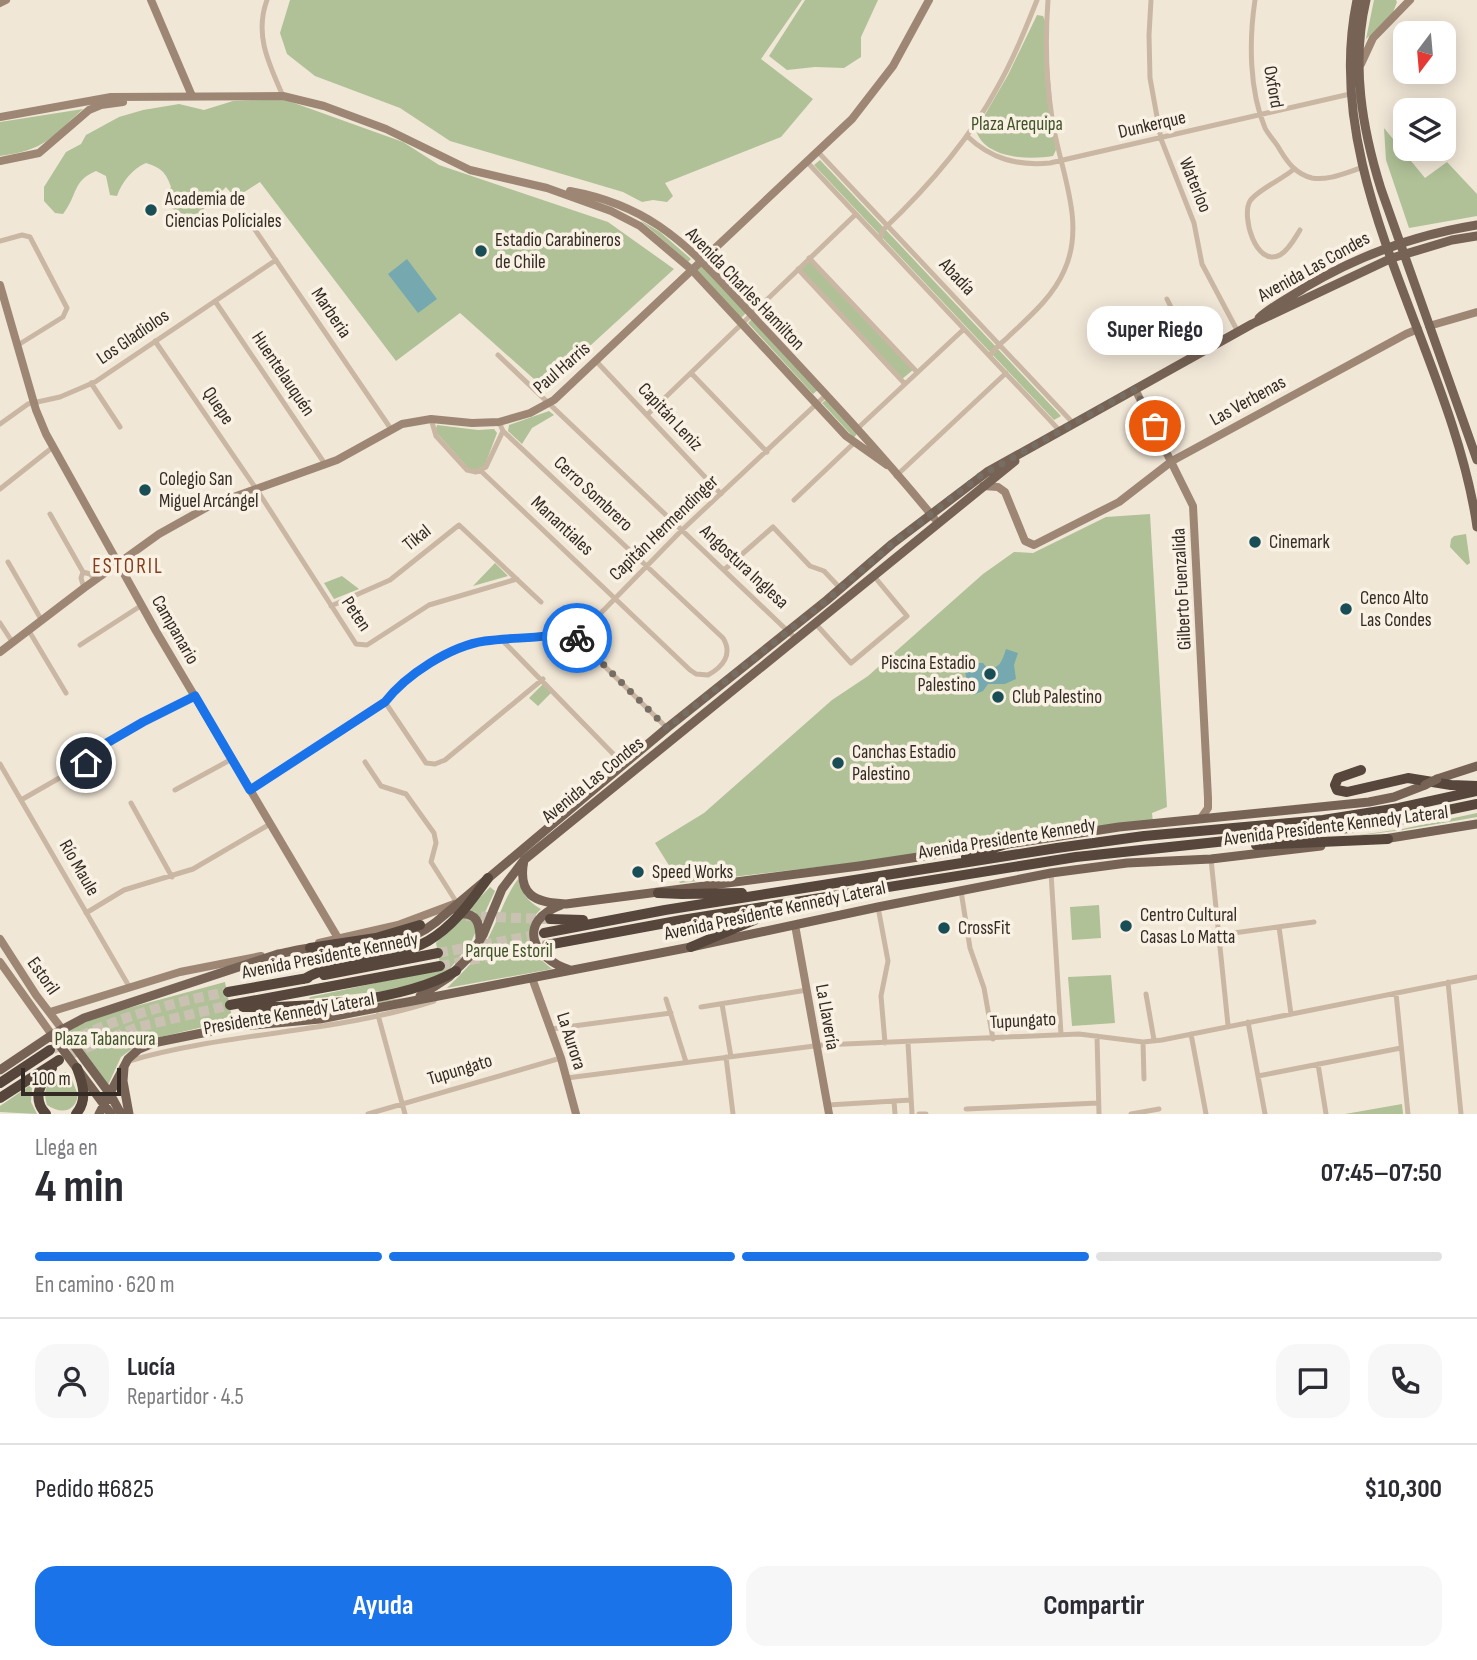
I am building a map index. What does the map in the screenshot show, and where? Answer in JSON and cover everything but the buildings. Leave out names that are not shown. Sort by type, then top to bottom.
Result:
[{"type":"highway","points":[[1361,770],[1338,778],[1335,785],[1337,790],[1347,792],[1408,778],[1477,789]]},
{"type":"highway","name":"Avenida Presidente Kennedy","points":[[544,933],[766,894],[1143,836],[1323,820],[1399,808],[1477,789]]},
{"type":"highway","name":"Avenida Presidente Kennedy","points":[[547,945],[1076,857],[1379,823],[1477,804]]},
{"type":"highway","points":[[1215,843],[1271,844],[1388,839]]},
{"type":"highway","points":[[928,870],[1006,844]]},
{"type":"highway","points":[[304,979],[336,965],[416,947],[436,936],[488,878]]},
{"type":"highway","points":[[658,892],[766,894]]},
{"type":"highway","points":[[691,947],[793,903]]},
{"type":"highway","points":[[550,919],[614,920]]},
{"type":"highway","points":[[310,948],[376,938],[420,925]]},
{"type":"highway","name":"Avenida Presidente Kennedy","points":[[228,992],[438,953]]},
{"type":"highway","name":"Avenida Presidente Kennedy","points":[[230,1005],[440,966]]},
{"type":"highway","points":[[243,1007],[272,1007],[404,992],[436,982],[456,971]]},
{"type":"highway","points":[[0,1083],[50,1050]]},
{"type":"highway","points":[[0,1098],[58,1060],[42,1082],[38,1094],[40,1106],[46,1114]]},
{"type":"highway","points":[[76,1114],[84,1096],[77,1068]]},
{"type":"main road","points":[[1357,0],[1350,48],[1350,94],[1355,130],[1388,246],[1468,473],[1477,527]]},
{"type":"main road","points":[[1366,0],[1359,70],[1368,146],[1477,460]]},
{"type":"main road","name":"Avenida Las Condes","points":[[1252,324],[1272,307],[1353,261],[1400,242],[1477,225]]},
{"type":"main road","name":"Avenida Las Condes","points":[[408,1001],[434,988],[471,956],[480,942],[502,889],[524,860],[630,773],[791,634],[840,588],[930,513],[987,472],[1252,324],[1392,258],[1452,240],[1477,236]]},
{"type":"main road","points":[[1446,409],[1462,416]]},
{"type":"main road","name":"Avenida Las Condes","points":[[488,878],[726,680],[791,634],[814,622],[1027,450]]},
{"type":"main road","name":"Avenida Presidente Kennedy Lateral","points":[[566,904],[1102,829],[1377,800],[1477,766]]},
{"type":"main road","name":"Avenida Presidente Kennedy Lateral","points":[[125,1062],[139,1049],[153,1043],[232,1027],[309,1021],[572,971],[1051,873],[1128,863],[1211,859],[1388,839],[1477,824]]},
{"type":"main road","points":[[524,860],[523,878],[532,897],[541,902],[566,904]]},
{"type":"main road","points":[[566,904],[551,909],[540,918],[534,939],[545,958],[572,971]]},
{"type":"main road","points":[[0,1070],[51,1035],[100,1012],[230,972],[278,954],[310,948],[346,949],[392,943],[416,936],[458,909],[476,918],[480,942]]},
{"type":"main road","points":[[62,1029],[110,1094],[121,1114]]},
{"type":"main road","points":[[51,1035],[111,1114]]},
{"type":"main road","points":[[99,1114],[125,1062]]},
{"type":"main road","points":[[125,1062],[123,1081],[129,1114]]},
{"type":"street","points":[[0,3],[6,0]]},
{"type":"street","points":[[151,0],[192,96]]},
{"type":"street","points":[[267,0],[262,22],[264,48],[283,96]]},
{"type":"street","name":"Paul Harris","points":[[0,652],[95,580],[184,519],[211,505],[326,464],[391,429],[410,422],[431,419],[472,424],[499,422],[549,404],[852,118],[877,89],[912,34],[929,0]]},
{"type":"street","points":[[880,239],[888,226],[927,186],[967,136],[997,89],[1037,0]]},
{"type":"street","points":[[990,356],[1049,295],[1068,261],[1072,214],[1052,119],[1047,72],[1048,0]]},
{"type":"street","name":"Waterloo","points":[[1151,0],[1150,78],[1161,139],[1194,223],[1202,264],[1238,332]]},
{"type":"street","name":"Oxford","points":[[1255,0],[1252,57],[1261,115],[1267,131],[1294,169]]},
{"type":"street","points":[[1399,10],[1402,0]]},
{"type":"street","points":[[1359,70],[1373,38],[1410,0]]},
{"type":"street","name":"Dunkerque","points":[[967,136],[985,152],[1007,161],[1031,164],[1060,162],[1350,94]]},
{"type":"street","name":"Avenida Charles Hamilton","points":[[0,117],[111,97],[283,96],[324,106],[386,129],[479,173],[583,193],[626,207],[663,228],[702,262],[860,430],[938,523]]},
{"type":"street","name":"Avenida Charles Hamilton","points":[[0,161],[39,153],[82,114],[101,105],[153,98]]},
{"type":"street","name":"Abadía","points":[[818,152],[1073,423]]},
{"type":"street","name":"Abadía","points":[[807,162],[1060,430]]},
{"type":"street","points":[[1300,230],[1284,252],[1275,257],[1261,253],[1248,219],[1248,206],[1253,197],[1294,169],[1305,176],[1324,178],[1364,167]]},
{"type":"street","name":"Avenida Charles Hamilton","points":[[547,188],[611,211],[640,226],[692,270],[854,443],[887,465]]},
{"type":"street","points":[[647,415],[856,214]]},
{"type":"street","name":"Marberia","points":[[245,215],[391,429]]},
{"type":"street","points":[[0,241],[22,234],[30,237],[67,308],[63,317],[17,345]]},
{"type":"street","points":[[809,258],[917,372]]},
{"type":"street","name":"Los Gladiolos","points":[[0,424],[23,406],[61,397],[92,383],[276,260]]},
{"type":"street","points":[[798,269],[905,384]]},
{"type":"street","name":"Campanario","points":[[0,285],[34,402],[53,447],[142,605],[338,938]]},
{"type":"street","points":[[1167,299],[1195,356]]},
{"type":"street","name":"Huentelauquén","points":[[215,301],[326,464]]},
{"type":"street","points":[[1429,326],[1477,313]]},
{"type":"street","points":[[794,500],[854,443],[860,430],[905,384],[964,329]]},
{"type":"street","name":"Las Verbenas","points":[[983,486],[998,487],[1005,492],[1026,541],[1030,545],[1036,544],[1112,506],[1172,461],[1418,329]]},
{"type":"street","name":"Quepe","points":[[155,341],[256,488]]},
{"type":"street","name":"Angostura Inglesa","points":[[498,355],[791,634]]},
{"type":"street","name":"Capitán Leniz","points":[[596,361],[721,494]]},
{"type":"street","points":[[691,373],[766,452]]},
{"type":"street","points":[[896,476],[1006,373]]},
{"type":"street","points":[[92,383],[120,427]]},
{"type":"street","name":"Gilberto Fuenzalida","points":[[1135,389],[1191,498],[1194,516],[1208,802],[1205,814],[1200,818]]},
{"type":"street","name":"Capitán Hermendinger","points":[[250,790],[385,702],[419,670],[481,642],[531,639],[570,632],[595,619],[682,530],[826,395]]},
{"type":"street","name":"Manantiales","points":[[431,419],[436,436],[467,470],[481,471],[693,672],[708,675],[716,669]]},
{"type":"street","name":"Cerro Sombrero","points":[[499,422],[503,431],[725,641],[727,656],[716,669]]},
{"type":"street","points":[[481,471],[486,467],[503,431]]},
{"type":"street","points":[[0,489],[53,447]]},
{"type":"street","name":"Peten","points":[[256,488],[355,643],[363,646],[429,606],[517,579]]},
{"type":"street","points":[[50,514],[83,572],[95,580]]},
{"type":"street","name":"Tikal","points":[[331,606],[390,580],[457,526],[461,526],[541,602]]},
{"type":"street","points":[[724,570],[773,527],[810,566],[824,571],[840,588]]},
{"type":"street","points":[[8,562],[42,621]]},
{"type":"street","points":[[83,572],[81,578],[84,588]]},
{"type":"street","points":[[814,622],[851,663],[906,617],[873,575]]},
{"type":"street","points":[[80,645],[142,605]]},
{"type":"street","points":[[0,623],[12,643]]},
{"type":"street","points":[[29,631],[66,693]]},
{"type":"street","points":[[570,632],[667,728]]},
{"type":"street","points":[[502,639],[630,773]]},
{"type":"street","points":[[716,669],[726,680]]},
{"type":"street","points":[[385,702],[426,763],[435,764],[445,760],[542,679]]},
{"type":"street","points":[[21,800],[89,761],[93,751],[195,696]]},
{"type":"street","points":[[175,790],[232,759]]},
{"type":"street","points":[[310,948],[322,942],[458,909],[431,862],[436,843],[434,833],[408,796],[400,790],[381,786],[365,762]]},
{"type":"street","name":"Río Maule","points":[[0,764],[131,988]]},
{"type":"street","points":[[1208,802],[1213,808],[1227,815]]},
{"type":"street","points":[[131,803],[172,877]]},
{"type":"street","points":[[86,913],[124,890],[193,869],[270,824]]},
{"type":"street","points":[[1211,859],[1228,1025]]},
{"type":"street","points":[[1051,873],[1061,1034]]},
{"type":"street","points":[[961,891],[970,948],[984,988],[993,1039]]},
{"type":"street","points":[[878,907],[888,961],[881,996],[885,1043]]},
{"type":"street","points":[[1219,935],[1314,922]]},
{"type":"street","name":"La Llavería","points":[[795,925],[829,1109]]},
{"type":"street","points":[[1279,926],[1291,1014]]},
{"type":"street","name":"Estoril","points":[[0,939],[36,995],[62,1029]]},
{"type":"street","points":[[50,1012],[209,966],[278,954]]},
{"type":"street","name":"Estoril","points":[[0,962],[51,1035]]},
{"type":"street","name":"Tupungato","points":[[567,1078],[817,1046],[1061,1034],[1154,1040],[1477,977]]},
{"type":"street","name":"La Aurora","points":[[532,978],[561,1058],[576,1114]]},
{"type":"street","points":[[1448,982],[1461,1114]]},
{"type":"street","points":[[701,1007],[807,990]]},
{"type":"street","name":"Presidente Kennedy Lateral","points":[[125,1062],[239,1037],[293,1031],[378,1015],[418,1006],[456,993]]},
{"type":"street","points":[[1396,993],[1408,1114]]},
{"type":"street","points":[[1146,994],[1154,1040]]},
{"type":"street","points":[[666,999],[685,1062]]},
{"type":"street","points":[[722,1004],[733,1114]]},
{"type":"street","points":[[551,1029],[671,1013]]},
{"type":"street","points":[[378,1015],[405,1114]]},
{"type":"street","points":[[1248,1022],[1265,1114]]},
{"type":"street","points":[[1191,1034],[1206,1114]]},
{"type":"street","points":[[1097,1037],[1099,1114]]},
{"type":"street","points":[[1143,1041],[1144,1079]]},
{"type":"street","points":[[908,1043],[912,1114]]},
{"type":"street","points":[[1258,1076],[1402,1048]]},
{"type":"street","name":"Tupungato","points":[[368,1114],[561,1058]]},
{"type":"street","points":[[1318,1064],[1326,1114]]},
{"type":"street","points":[[829,1109],[911,1100]]},
{"type":"street","points":[[894,1101],[895,1114]]},
{"type":"street","points":[[966,1109],[1098,1103]]},
{"type":"street","points":[[1131,1114],[1159,1109]]},
{"type":"street","points":[[919,1114],[926,1114]]},
{"type":"green space","points":[[290,0],[802,0],[761,59],[813,99],[781,137],[665,183],[673,196],[667,202],[642,202],[623,192],[450,141],[400,108],[315,76],[287,54],[280,33]]},
{"type":"green space","points":[[805,0],[878,0],[861,37],[861,57],[844,68],[787,70],[769,56]]},
{"type":"green space","points":[[1374,0],[1397,2],[1392,15],[1366,39]]},
{"type":"green space","name":"Plaza Arequipa","points":[[1037,15],[1043,16],[1045,21],[1056,150],[1053,156],[1021,157],[988,147],[976,130],[1008,75]]},
{"type":"green space","name":"Estadio Carabineros de Chile","points":[[283,99],[403,142],[439,165],[608,222],[674,269],[544,388],[460,313],[396,361],[260,182],[235,198],[226,187],[193,220],[162,203],[171,187],[169,182],[162,171],[146,163],[128,176],[117,196],[110,195],[106,176],[96,171],[79,184],[63,214],[55,213],[44,201],[44,187],[66,152],[81,144],[86,135],[119,117],[179,104],[204,110],[233,101]]},
{"type":"green space","points":[[83,109],[55,135],[38,146],[0,156],[0,122]]},
{"type":"green space","points":[[1384,128],[1393,139],[1393,161],[1411,161],[1425,178],[1447,162],[1477,194],[1477,216],[1409,228],[1386,160]]},
{"type":"green space","points":[[820,160],[1061,416],[1054,420],[814,165]]},
{"type":"green space","points":[[640,220],[660,232],[691,259],[688,262]]},
{"type":"green space","points":[[810,261],[913,370],[902,379],[800,270]]},
{"type":"green space","points":[[701,264],[747,312],[741,318],[694,269]]},
{"type":"green space","points":[[752,319],[819,389],[813,394],[748,323]]},
{"type":"green space","points":[[827,399],[858,432],[854,438],[822,403]]},
{"type":"green space","points":[[549,411],[554,415],[532,428],[522,444],[508,431],[509,425]]},
{"type":"green space","points":[[437,425],[478,430],[494,429],[497,433],[485,465],[477,470],[469,469],[435,431]]},
{"type":"green space","name":"Club Palestino","points":[[1150,514],[1167,807],[1152,813],[1153,822],[887,859],[680,883],[655,843],[704,813],[832,700],[868,676],[983,574],[1014,552],[1033,553],[1106,517]]},
{"type":"green space","points":[[1466,534],[1470,563],[1467,565],[1450,547],[1454,536]]},
{"type":"green space","points":[[495,563],[508,576],[473,586]]},
{"type":"green space","points":[[342,576],[359,589],[334,599],[324,583]]},
{"type":"green space","points":[[543,684],[551,693],[538,706],[529,698]]},
{"type":"green space","points":[[1477,813],[1477,817],[1403,830],[1330,839],[1402,829]]},
{"type":"green space","name":"Parque Estoril","points":[[518,879],[526,897],[541,909],[531,925],[531,941],[539,956],[552,969],[447,988],[482,949]]},
{"type":"green space","points":[[490,887],[495,891],[470,944],[448,971],[402,989],[309,999],[441,969],[436,943]]},
{"type":"green space","points":[[1099,905],[1101,938],[1072,940],[1070,907]]},
{"type":"green space","points":[[1111,975],[1115,1023],[1072,1026],[1068,977]]},
{"type":"green space","name":"Plaza Tabancura","points":[[225,982],[232,1017],[405,998],[302,1017],[229,1021],[143,1041],[121,1057],[108,1085],[69,1030],[99,1016]]},
{"type":"green space","points":[[65,1072],[72,1080],[78,1095],[74,1105],[62,1111],[47,1105],[45,1092],[49,1084]]},
{"type":"green space","points":[[29,1086],[32,1088],[31,1102],[37,1114],[0,1112],[0,1106]]},
{"type":"green space","points":[[1402,1104],[1403,1114],[1345,1114]]},
{"type":"water","points":[[407,259],[437,299],[418,313],[388,274]]},
{"type":"water","name":"Piscina Estadio Palestino","points":[[1006,649],[1018,653],[1014,665],[1016,679],[1005,684],[988,684],[983,691],[973,695],[967,687],[965,667],[970,663],[983,663],[987,668],[995,667],[1000,663]]},
{"type":"tunnel","points":[[466,916],[548,919]]},
{"type":"tunnel","points":[[438,953],[541,934]]},
{"type":"tunnel","points":[[440,966],[547,945]]},
{"type":"tunnel","points":[[53,1049],[138,1014],[228,992]]},
{"type":"tunnel","points":[[71,1054],[138,1027],[230,1005]]},
{"type":"way so far","points":[[577,638],[667,728],[827,600],[919,522],[992,468],[1135,389],[1155,426]]},
{"type":"place","name":"Academia de Ciencias Policiales","points":[[151,210]]},
{"type":"place","name":"Estadio Carabineros de Chile","points":[[481,251]]},
{"type":"place","name":"Super Riego","points":[[1155,426]]},
{"type":"place","name":"Colegio San Miguel Arcángel","points":[[145,490]]},
{"type":"place","name":"Cinemark","points":[[1255,542]]},
{"type":"place","name":"Cenco Alto Las Condes","points":[[1346,609]]},
{"type":"place","name":"Piscina Estadio Palestino","points":[[990,674]]},
{"type":"place","name":"Club Palestino","points":[[998,697]]},
{"type":"place","name":"Canchas Estadio Palestino","points":[[838,763]]},
{"type":"place","name":"Speed Works","points":[[638,872]]},
{"type":"place","name":"Centro Cultural Casas Lo Matta","points":[[1126,926]]},
{"type":"place","name":"CrossFit","points":[[944,928]]},
{"type":"district","name":"ESTORIL","points":[[128,566]]},
{"type":"route","points":[[86,763],[93,751],[195,696],[250,790],[385,702],[419,670],[450,654],[481,642],[512,638],[531,639],[570,632],[577,638]]}]
